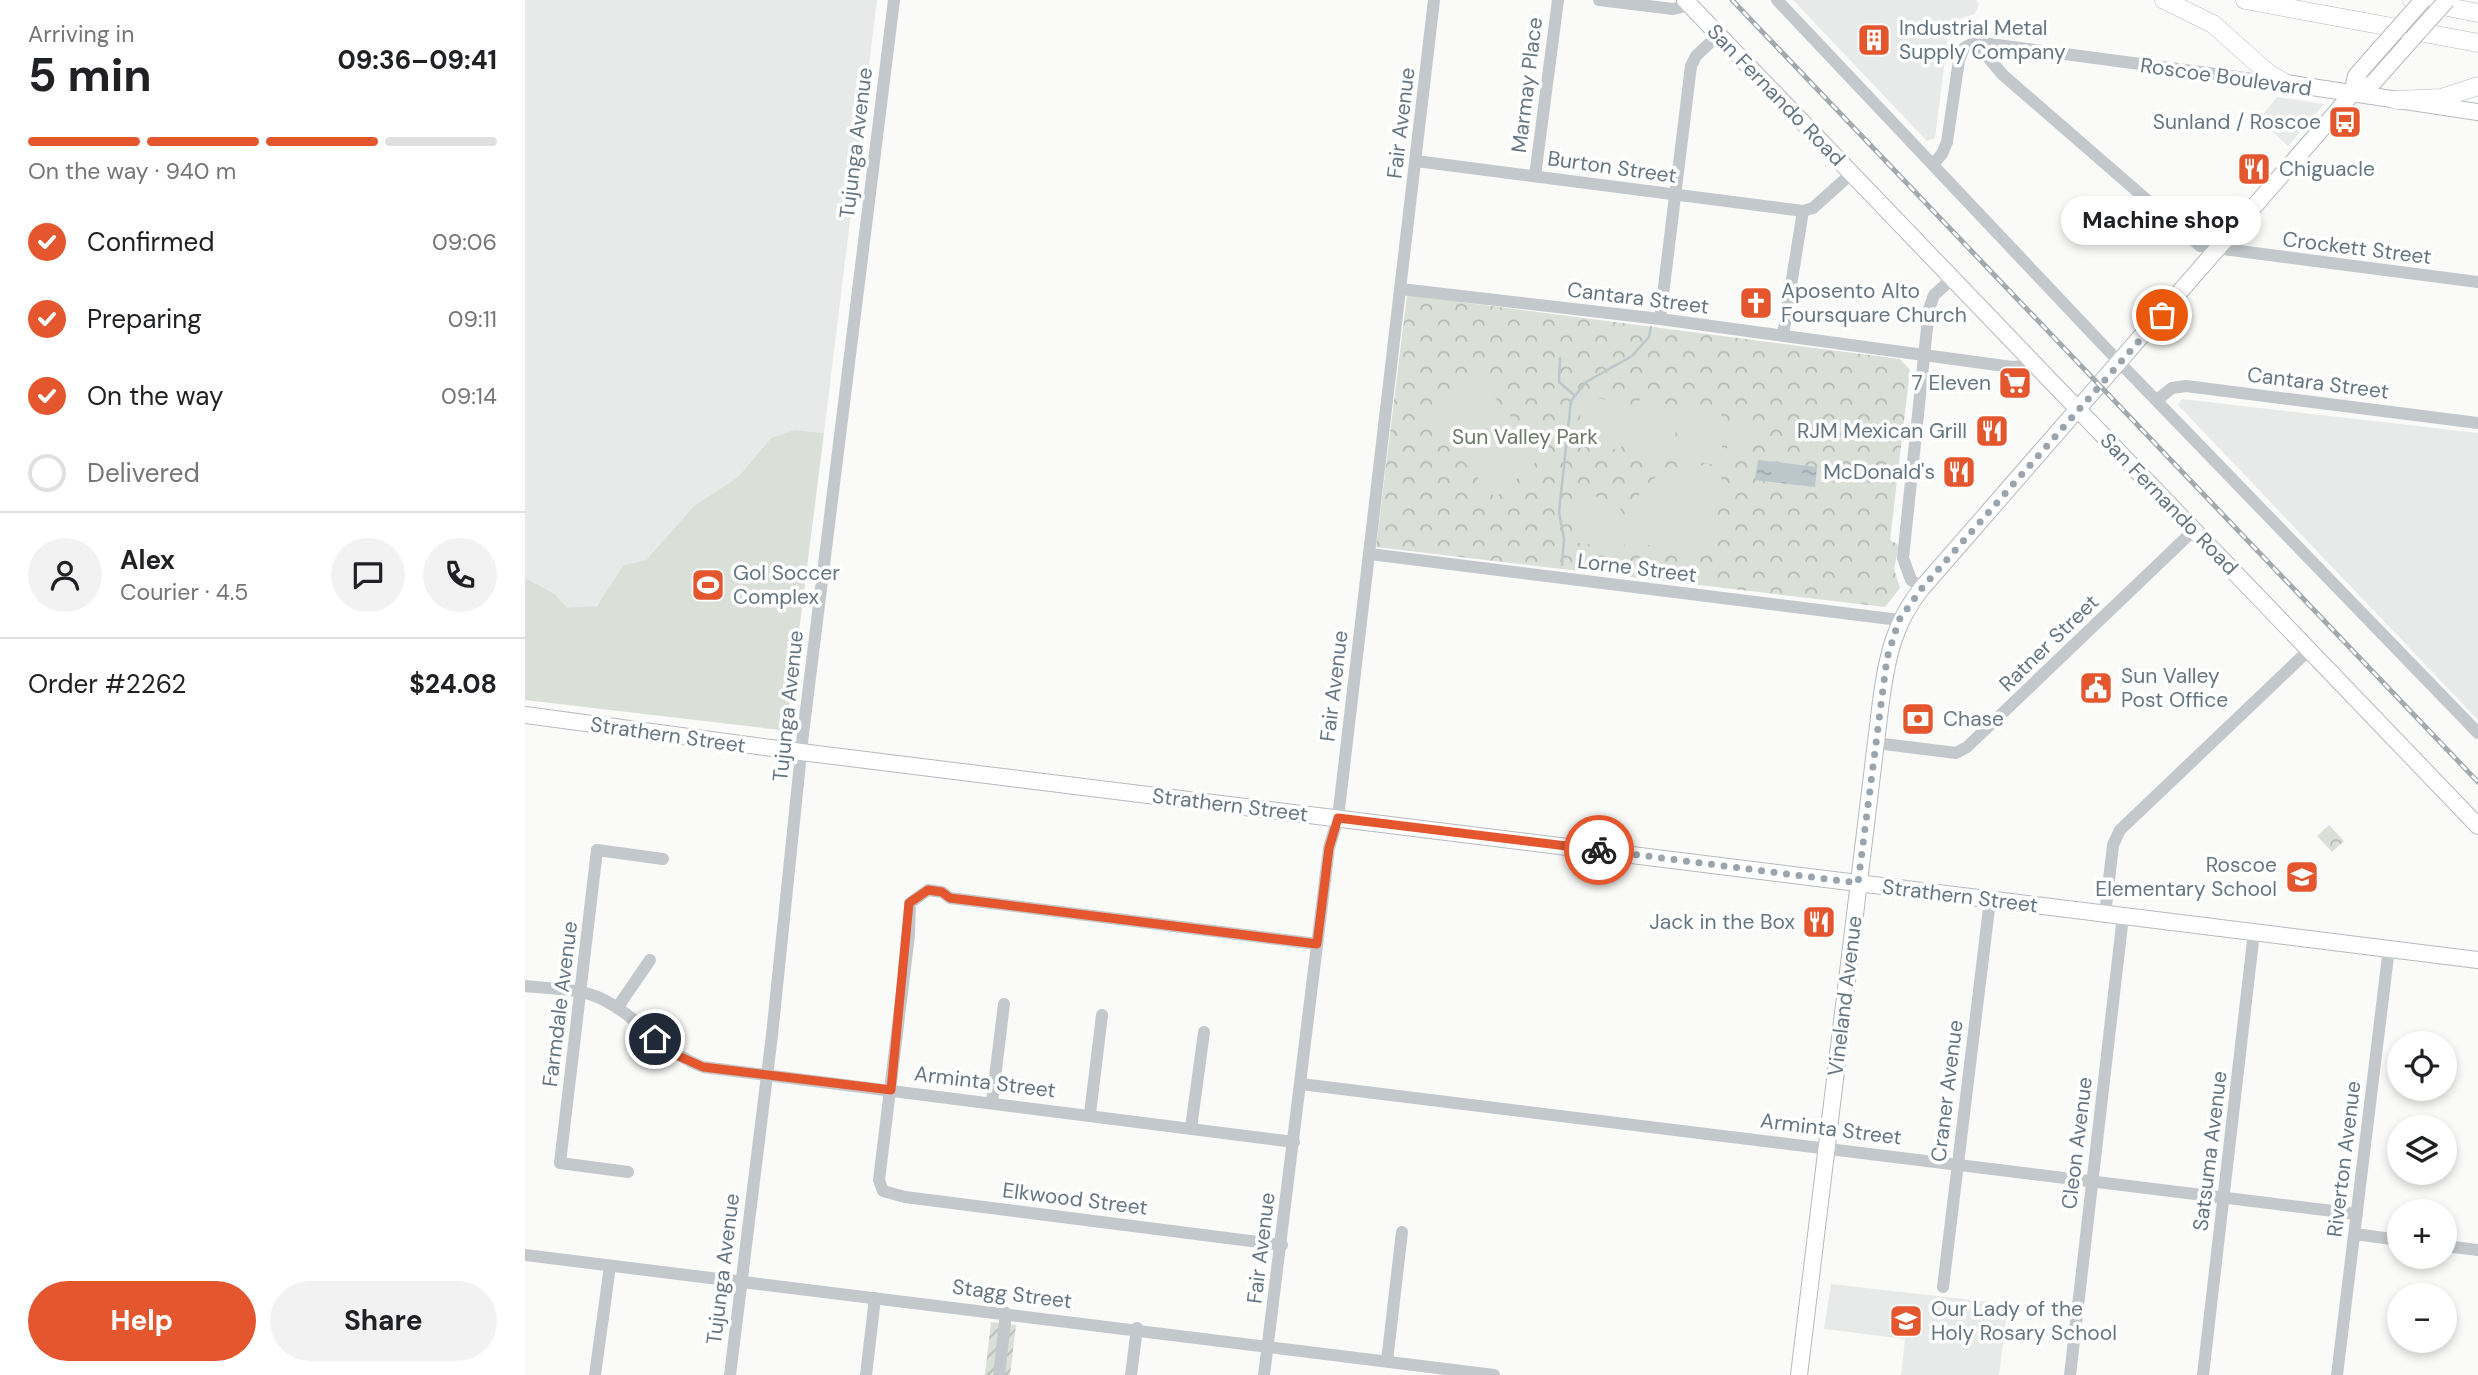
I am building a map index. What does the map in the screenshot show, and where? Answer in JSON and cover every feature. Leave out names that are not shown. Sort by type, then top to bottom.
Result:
[{"type":"highway","points":[[2164,0],[2213,24],[2268,73],[2285,83]]},
{"type":"highway","points":[[2245,0],[2478,43]]},
{"type":"highway","points":[[2412,0],[2478,13]]},
{"type":"highway","points":[[2396,100],[2441,98],[2478,86]]},
{"type":"main road","points":[[2353,94],[2356,76],[2423,0]]},
{"type":"main road","points":[[2353,94],[2373,83],[2447,0]]},
{"type":"main road","name":"San Fernando Road","points":[[1687,3],[2478,826]]},
{"type":"main road","name":"Roscoe Boulevard","points":[[2285,83],[2478,112]]},
{"type":"main road","name":"Vineland Avenue","points":[[1799,1375],[1887,658],[1899,620],[1922,588],[2353,94]]},
{"type":"main road","name":"Strathern Street","points":[[525,715],[801,752],[2478,960]]},
{"type":"street","name":"Tujunga Avenue","points":[[730,1375],[767,1075],[801,752],[894,0]]},
{"type":"street","name":"Fair Avenue","points":[[1264,1375],[1329,848],[1338,818],[1434,0]]},
{"type":"street","name":"Marmay Place","points":[[1535,176],[1558,0]]},
{"type":"street","points":[[1599,0],[1674,9],[1687,3]]},
{"type":"street","points":[[1776,0],[2120,363],[2478,733]]},
{"type":"street","points":[[1660,319],[1691,66],[1696,56],[1718,35]]},
{"type":"street","points":[[1933,164],[1942,154],[1947,142],[1959,60],[1964,48],[1975,42]]},
{"type":"street","name":"Roscoe Boulevard","points":[[1975,42],[2285,83]]},
{"type":"street","name":"Crockett Street","points":[[1975,42],[2003,75],[2164,218],[2200,246],[2478,282]]},
{"type":"street","name":"Burton Street","points":[[1416,161],[1803,211]]},
{"type":"street","points":[[1783,335],[1803,211],[1813,208],[1851,174]]},
{"type":"street","points":[[1922,588],[1911,580],[1903,558],[1930,303],[1952,279]]},
{"type":"street","name":"Cantara Street","points":[[1401,289],[1660,319],[2013,367],[2036,365]]},
{"type":"street","name":"Cantara Street","points":[[2157,400],[2172,388],[2186,386],[2478,423]]},
{"type":"street","name":"Ratner Street","points":[[1876,743],[1956,753],[1967,747],[2194,530]]},
{"type":"street","name":"Lorne Street","points":[[1370,554],[1899,620]]},
{"type":"street","points":[[2105,914],[2113,845],[2120,830],[2309,650]]},
{"type":"street","name":"Farmdale Avenue","points":[[628,1172],[561,1163],[597,850],[663,859]]},
{"type":"street","points":[[891,1090],[909,903],[928,890],[942,892],[950,898],[1317,944]]},
{"type":"street","name":"Craner Avenue","points":[[1943,1287],[1990,900]]},
{"type":"street","name":"Cleon Avenue","points":[[2070,1375],[2123,916]]},
{"type":"street","name":"Satsuma Avenue","points":[[2203,1375],[2254,932]]},
{"type":"street","name":"Riverton Avenue","points":[[2337,1375],[2389,948]]},
{"type":"street","points":[[617,1008],[650,960]]},
{"type":"street","name":"Arminta Street","points":[[525,986],[598,997],[617,1008],[686,1061],[703,1067],[1294,1142]]},
{"type":"street","points":[[992,1102],[1004,1004]]},
{"type":"street","points":[[1090,1114],[1102,1015]]},
{"type":"street","points":[[1191,1128],[1204,1032]]},
{"type":"street","name":"Arminta Street","points":[[1301,1084],[2092,1179],[2357,1214]]},
{"type":"street","name":"Elkwood Street","points":[[891,1090],[880,1172],[883,1191],[905,1197],[1282,1245]]},
{"type":"street","points":[[1395,1366],[1402,1232]]},
{"type":"street","points":[[2354,1234],[2387,1238]]},
{"type":"street","points":[[2457,1247],[2478,1250]]},
{"type":"street","name":"Stagg Street","points":[[525,1255],[1137,1328],[1267,1345],[1395,1366],[1494,1375]]},
{"type":"street","points":[[596,1375],[610,1266]]},
{"type":"street","points":[[866,1375],[876,1298]]},
{"type":"street","points":[[999,1375],[1006,1313]]},
{"type":"street","points":[[1131,1375],[1137,1328]]},
{"type":"shaded area","points":[[525,0],[877,0],[824,433],[794,430],[771,438],[738,477],[694,506],[646,560],[624,565],[602,602],[591,608],[567,608],[555,594],[525,578]]},
{"type":"shaded area","points":[[1793,0],[1976,0],[1979,4],[1975,14],[1956,20],[1948,35],[1935,138],[1927,141]]},
{"type":"shaded area","points":[[2277,97],[2324,104],[2288,146],[2259,119]]},
{"type":"shaded area","points":[[2182,399],[2478,433],[2478,720],[2178,405]]},
{"type":"shaded area","points":[[1831,1284],[2008,1304],[1999,1375],[1901,1375],[1905,1339],[1824,1329]]},
{"type":"green space","name":"Sun Valley Park","points":[[1407,295],[1900,359],[1910,370],[1890,540],[1899,545],[1894,569],[1900,588],[1885,607],[1376,547]]},
{"type":"green space","points":[[1479,379],[1544,455],[1495,498],[1430,422]]},
{"type":"green space","points":[[1583,397],[1627,402],[1621,450],[1576,444]]},
{"type":"green space","points":[[1640,400],[1680,406],[1673,447],[1658,460],[1639,459],[1625,452],[1630,406]]},
{"type":"green space","points":[[1684,407],[1719,412],[1725,421],[1720,466],[1694,459],[1681,450],[1679,433]]},
{"type":"green space","points":[[1731,417],[1750,420],[1745,459],[1726,457]]},
{"type":"green space","name":"Gol Soccer Complex","points":[[794,430],[824,433],[787,726],[780,730],[525,700],[525,578],[555,594],[567,608],[597,606],[624,565],[646,560],[694,506],[738,477],[771,438]]},
{"type":"green space","points":[[1686,464],[1723,467],[1710,553],[1625,542],[1624,548],[1577,543],[1573,538],[1578,493],[1614,503],[1627,522],[1636,501],[1648,484],[1665,472]]},
{"type":"green space","points":[[2329,825],[2344,841],[2332,852],[2317,836]]},
{"type":"green space","points":[[991,1322],[1016,1325],[1010,1375],[985,1375]]},
{"type":"water","points":[[1758,460],[1817,467],[1815,487],[1755,480]]},
{"type":"waterway","points":[[1562,565],[1564,539],[1559,512],[1571,401],[1586,382],[1632,356],[1649,337],[1651,327]]},
{"type":"waterway","points":[[1560,358],[1559,382],[1574,395]]},
{"type":"railway","points":[[1732,0],[2478,782]]},
{"type":"way so far","points":[[1599,850],[1858,883],[1887,658],[1899,620],[1922,588],[2044,446],[2162,315]]},
{"type":"place","name":"Industrial Metal Supply Company","points":[[1874,40]]},
{"type":"place","name":"Sunland / Roscoe","points":[[2345,122]]},
{"type":"place","name":"Chiguacle","points":[[2254,169]]},
{"type":"place","name":"Aposento Alto Foursquare Church","points":[[1756,303]]},
{"type":"place","name":"Machine shop","points":[[2162,315]]},
{"type":"place","name":"7 Eleven","points":[[2015,383]]},
{"type":"place","name":"RJM Mexican Grill","points":[[1992,431]]},
{"type":"place","name":"McDonald's","points":[[1959,472]]},
{"type":"place","name":"Gol Soccer Complex","points":[[708,585]]},
{"type":"place","name":"Sun Valley Post Office","points":[[2096,688]]},
{"type":"place","name":"Chase","points":[[1918,719]]},
{"type":"place","name":"Roscoe Elementary School","points":[[2302,877]]},
{"type":"place","name":"Jack in the Box","points":[[1819,922]]},
{"type":"place","name":"Our Lady of the Holy Rosary School","points":[[1906,1321]]},
{"type":"route","points":[[655,1039],[686,1061],[703,1067],[891,1090],[909,935],[909,903],[928,890],[942,892],[950,898],[1317,944],[1329,848],[1338,818],[1599,850]]}]
